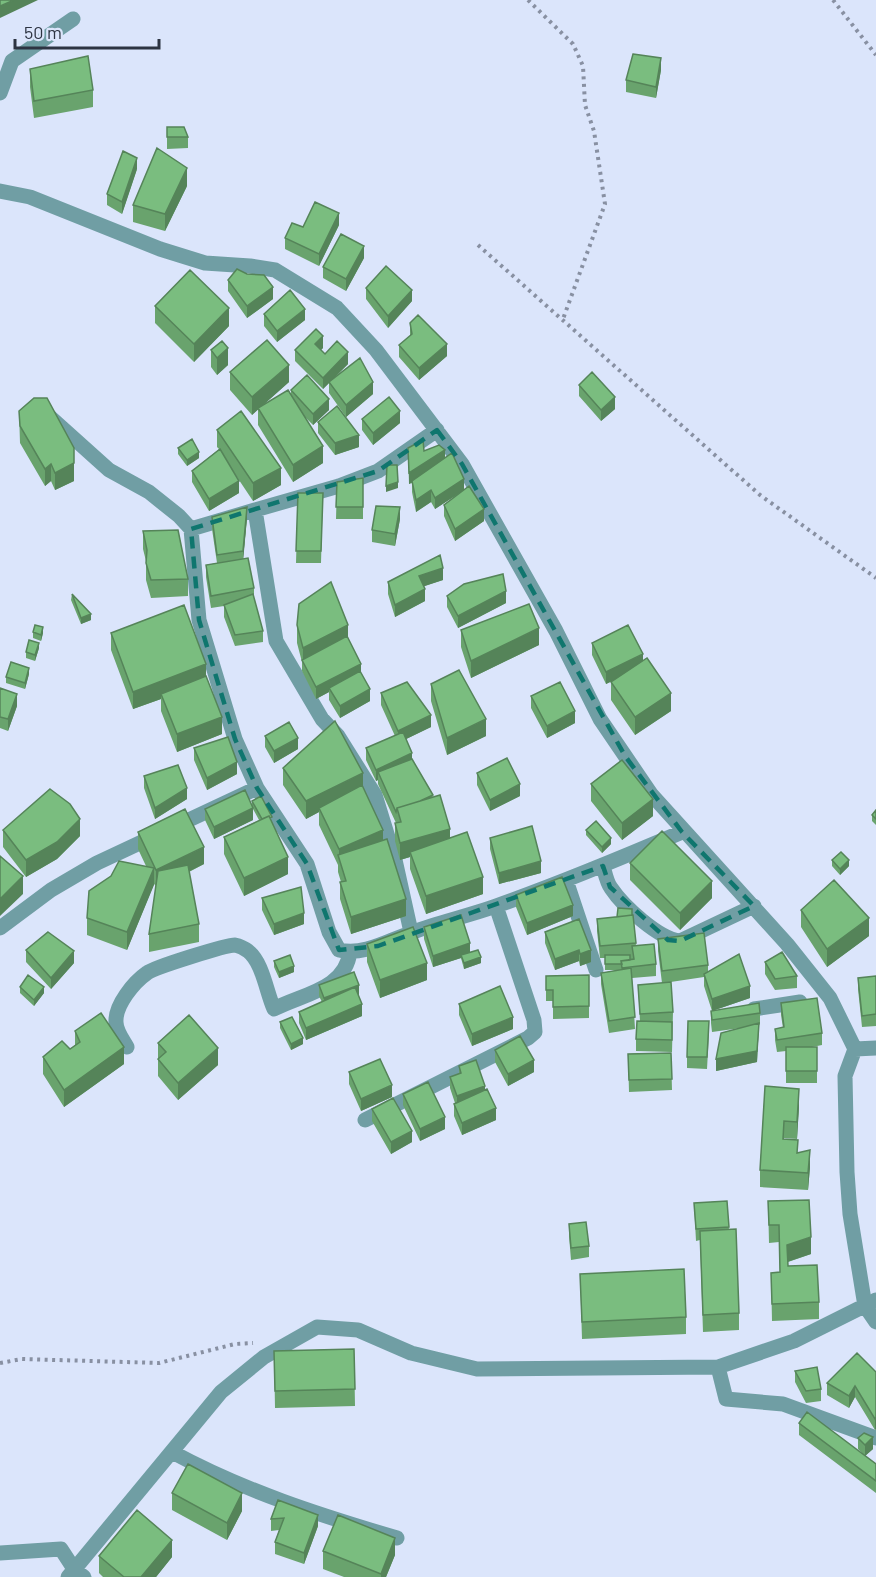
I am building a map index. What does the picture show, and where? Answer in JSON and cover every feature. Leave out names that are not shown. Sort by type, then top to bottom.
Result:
[{"type":"street","points":[[0,93],[12,61],[73,20]]},
{"type":"street","points":[[0,191],[30,197],[160,249],[205,263],[275,270],[337,308],[376,350],[462,464],[556,630],[600,719],[651,794],[682,832],[753,906],[830,998],[855,1049],[845,1076],[845,1142],[850,1214],[876,1322]]},
{"type":"street","points":[[49,416],[109,470],[149,492],[179,516],[191,529],[199,620],[235,739],[257,788],[307,864],[334,943],[339,950],[350,952],[378,946],[411,932],[496,906],[603,866],[682,832]]},
{"type":"street","points":[[191,529],[339,486],[378,471],[437,430]]},
{"type":"street","points":[[255,510],[276,641],[322,719],[338,736],[375,795],[395,860],[411,932]]},
{"type":"street","points":[[0,928],[51,890],[97,864],[257,788]]},
{"type":"street","points":[[603,866],[610,887],[641,919],[668,940],[680,941],[753,906]]},
{"type":"street","points":[[566,880],[596,970]]},
{"type":"street","points":[[365,1120],[528,1038],[535,1032],[534,1020],[496,906]]},
{"type":"street","points":[[127,1047],[118,1032],[117,1017],[130,992],[153,970],[236,945],[249,952],[257,961],[274,1009],[330,985],[343,972],[350,952]]},
{"type":"street","points":[[754,1009],[830,998]]},
{"type":"street","points":[[855,1049],[876,1047]]},
{"type":"street","points":[[0,1553],[62,1549],[75,1574],[221,1392],[264,1357],[317,1327],[358,1330],[411,1353],[477,1369],[718,1367],[794,1341],[870,1303]]},
{"type":"street","points":[[718,1367],[726,1399],[783,1404],[876,1438]]},
{"type":"street","points":[[172,1452],[217,1476],[299,1509],[396,1538]]},
{"type":"path","points":[[528,0],[573,44],[583,66],[585,105],[594,131],[605,188],[605,204],[562,319]]},
{"type":"path","points":[[833,0],[876,55]]},
{"type":"path","points":[[478,245],[760,495],[876,578]]},
{"type":"path","points":[[0,1363],[22,1359],[159,1363],[235,1344],[258,1342]]},
{"type":"highlighted area","points":[[437,430],[462,464],[625,756],[682,832],[754,906],[680,941],[668,940],[610,887],[603,866],[378,946],[339,950],[307,864],[257,788],[235,739],[199,620],[191,529],[378,471]]},
{"type":"building","points":[[0,0],[14,0],[0,6]]},
{"type":"building","points":[[633,54],[661,58],[656,87],[626,80]]},
{"type":"building","points":[[88,56],[93,90],[34,101],[30,69]]},
{"type":"building","points":[[167,127],[184,127],[188,137],[167,137]]},
{"type":"building","points":[[157,148],[187,168],[165,214],[133,205]]},
{"type":"building","points":[[123,151],[137,158],[122,202],[107,194]]},
{"type":"building","points":[[315,202],[339,213],[319,254],[285,238],[292,223],[303,227]]},
{"type":"building","points":[[341,234],[364,246],[346,279],[323,267]]},
{"type":"building","points":[[386,266],[412,290],[388,316],[366,288]]},
{"type":"building","points":[[237,269],[247,274],[264,275],[273,287],[247,306],[228,280]]},
{"type":"building","points":[[190,270],[229,308],[194,344],[155,306]]},
{"type":"building","points":[[290,290],[305,309],[277,331],[264,314]]},
{"type":"building","points":[[418,315],[447,344],[419,368],[399,345],[412,334],[410,323]]},
{"type":"building","points":[[316,329],[323,336],[315,344],[325,354],[337,341],[348,352],[323,378],[295,350]]},
{"type":"building","points":[[267,340],[289,365],[252,397],[230,372]]},
{"type":"building","points":[[222,341],[228,348],[217,358],[211,350]]},
{"type":"building","points":[[360,358],[373,382],[346,405],[329,382]]},
{"type":"building","points":[[592,372],[615,397],[601,410],[579,385]]},
{"type":"building","points":[[307,375],[329,399],[313,414],[291,390]]},
{"type":"building","points":[[288,390],[323,446],[293,465],[258,408]]},
{"type":"building","points":[[389,397],[400,411],[373,433],[362,419]]},
{"type":"building","points":[[34,398],[47,398],[74,448],[74,463],[55,473],[51,464],[45,469],[20,426],[19,411]]},
{"type":"building","points":[[337,406],[359,435],[335,443],[318,422]]},
{"type":"building","points":[[241,411],[281,468],[253,483],[217,430]]},
{"type":"building","points":[[192,439],[199,452],[187,460],[178,448]]},
{"type":"building","points":[[423,440],[424,451],[439,445],[445,450],[409,473],[408,448]]},
{"type":"building","points":[[220,449],[239,481],[209,499],[192,471]]},
{"type":"building","points":[[452,453],[464,479],[435,498],[431,490],[416,500],[412,481]]},
{"type":"building","points":[[387,465],[397,465],[398,482],[386,486]]},
{"type":"building","points":[[363,478],[363,507],[336,507],[337,482]]},
{"type":"building","points":[[469,486],[484,509],[455,529],[444,505]]},
{"type":"building","points":[[298,493],[323,493],[321,551],[296,551]]},
{"type":"building","points":[[376,506],[400,507],[395,534],[372,530]]},
{"type":"building","points":[[247,507],[243,551],[217,555],[212,517]]},
{"type":"building","points":[[178,530],[188,579],[151,580],[146,563],[147,550],[143,531]]},
{"type":"building","points":[[440,555],[443,568],[419,576],[425,589],[395,605],[388,582]]},
{"type":"building","points":[[248,558],[254,588],[211,596],[206,565]]},
{"type":"building","points":[[503,574],[506,591],[458,616],[447,596],[464,584]]},
{"type":"building","points":[[331,582],[348,625],[303,648],[297,625],[299,604]]},
{"type":"building","points":[[72,594],[91,614],[81,618]]},
{"type":"building","points":[[253,594],[263,631],[235,635],[224,605]]},
{"type":"building","points":[[529,604],[539,628],[471,661],[461,630]]},
{"type":"building","points":[[184,605],[206,664],[133,692],[111,633]]},
{"type":"building","points":[[35,625],[43,627],[41,635],[33,632]]},
{"type":"building","points":[[628,625],[643,654],[606,672],[592,643]]},
{"type":"building","points":[[347,636],[361,664],[316,687],[302,660]]},
{"type":"building","points":[[29,640],[39,643],[35,655],[26,652]]},
{"type":"building","points":[[647,658],[671,693],[635,717],[611,682]]},
{"type":"building","points":[[11,662],[29,668],[25,683],[6,677]]},
{"type":"building","points":[[459,670],[486,719],[447,738],[431,684]]},
{"type":"building","points":[[360,671],[370,689],[340,706],[329,688]]},
{"type":"building","points":[[206,676],[222,717],[177,734],[161,694]]},
{"type":"building","points":[[407,682],[431,715],[398,731],[381,693]]},
{"type":"building","points":[[560,682],[575,711],[547,726],[531,696]]},
{"type":"building","points":[[0,688],[17,694],[8,719],[0,717]]},
{"type":"building","points":[[335,721],[363,773],[306,801],[283,768]]},
{"type":"building","points":[[289,722],[298,738],[274,751],[265,736]]},
{"type":"building","points":[[403,732],[412,753],[376,770],[366,748]]},
{"type":"building","points":[[228,737],[237,762],[207,778],[194,748]]},
{"type":"building","points":[[507,758],[520,784],[490,800],[477,773]]},
{"type":"building","points":[[412,759],[433,795],[397,808],[396,812],[378,772]]},
{"type":"building","points":[[622,760],[653,799],[622,823],[591,784]]},
{"type":"building","points":[[178,765],[187,788],[155,808],[144,776]]},
{"type":"building","points":[[362,785],[383,830],[339,849],[319,808]]},
{"type":"building","points":[[50,789],[70,804],[80,819],[57,842],[26,860],[3,830]]},
{"type":"building","points":[[245,790],[253,808],[214,827],[205,809]]},
{"type":"building","points":[[440,795],[450,829],[400,843],[395,823],[401,822],[397,808]]},
{"type":"building","points":[[261,796],[272,817],[270,818],[269,816],[262,819],[252,801]]},
{"type":"building","points":[[185,809],[204,847],[156,870],[138,832]]},
{"type":"building","points":[[269,816],[288,857],[244,878],[224,837]]},
{"type":"building","points":[[596,821],[611,838],[602,847],[586,830]]},
{"type":"building","points":[[532,826],[541,861],[499,873],[490,838]]},
{"type":"building","points":[[662,831],[712,881],[680,913],[630,863]]},
{"type":"building","points":[[467,832],[483,877],[426,896],[410,852]]},
{"type":"building","points":[[387,839],[406,899],[351,917],[340,882],[346,881],[338,855]]},
{"type":"building","points":[[841,852],[849,860],[840,869],[832,860]]},
{"type":"building","points":[[0,856],[23,876],[0,899]]},
{"type":"building","points":[[119,861],[154,868],[127,932],[87,918],[89,891],[111,876]]},
{"type":"building","points":[[188,865],[199,924],[149,934],[158,871]]},
{"type":"building","points":[[562,877],[573,905],[527,923],[516,895]]},
{"type":"building","points":[[834,880],[869,918],[827,949],[801,910]]},
{"type":"building","points":[[301,887],[304,913],[274,924],[262,898]]},
{"type":"building","points":[[618,908],[632,909],[632,915],[617,917]]},
{"type":"building","points":[[461,915],[470,943],[433,956],[424,927]]},
{"type":"building","points":[[633,915],[636,943],[600,946],[597,919]]},
{"type":"building","points":[[579,919],[591,950],[580,954],[579,950],[555,959],[545,932]]},
{"type":"building","points":[[413,927],[427,963],[380,980],[367,944]]},
{"type":"building","points":[[48,932],[74,951],[51,978],[26,950]]},
{"type":"building","points":[[704,933],[708,965],[662,971],[658,939]]},
{"type":"building","points":[[654,944],[656,964],[622,968],[621,961],[634,959],[632,946]]},
{"type":"building","points":[[478,950],[481,957],[464,963],[461,955]]},
{"type":"building","points":[[782,952],[797,976],[775,979],[765,962]]},
{"type":"building","points":[[739,954],[750,986],[712,999],[704,974]]},
{"type":"building","points":[[290,955],[294,966],[279,972],[274,961]]},
{"type":"building","points":[[605,955],[630,955],[630,960],[621,961],[622,964],[605,964]]},
{"type":"building","points":[[631,968],[635,1017],[609,1021],[601,973]]},
{"type":"building","points":[[354,972],[359,985],[324,998],[319,985]]},
{"type":"building","points":[[28,975],[44,987],[34,1000],[20,987]]},
{"type":"building","points":[[589,975],[589,1006],[553,1007],[553,990],[546,990],[546,976]]},
{"type":"building","points":[[876,976],[876,1014],[862,1016],[858,978]]},
{"type":"building","points":[[671,982],[673,1012],[640,1014],[638,985]]},
{"type":"building","points":[[500,986],[513,1017],[472,1034],[459,1004]]},
{"type":"building","points":[[355,987],[362,1004],[306,1028],[299,1012]]},
{"type":"building","points":[[817,998],[822,1033],[777,1040],[775,1029],[784,1027],[781,1003]]},
{"type":"building","points":[[759,1003],[760,1013],[712,1020],[711,1011]]},
{"type":"building","points":[[101,1013],[124,1047],[64,1090],[43,1057],[62,1041],[70,1049],[80,1042],[75,1031]]},
{"type":"building","points":[[189,1015],[218,1048],[178,1083],[158,1059],[166,1052],[158,1043]]},
{"type":"building","points":[[292,1017],[303,1038],[291,1044],[280,1022]]},
{"type":"building","points":[[637,1021],[672,1022],[672,1040],[636,1039]]},
{"type":"building","points":[[688,1021],[709,1021],[707,1057],[687,1057]]},
{"type":"building","points":[[759,1023],[757,1051],[716,1059],[721,1033]]},
{"type":"building","points":[[520,1036],[534,1060],[508,1074],[495,1050]]},
{"type":"building","points":[[786,1047],[817,1047],[817,1071],[786,1071]]},
{"type":"building","points":[[671,1053],[672,1079],[629,1080],[628,1054]]},
{"type":"building","points":[[380,1059],[392,1085],[361,1099],[349,1072]]},
{"type":"building","points":[[476,1060],[485,1086],[457,1096],[450,1077],[461,1073],[459,1066]]},
{"type":"building","points":[[428,1082],[445,1117],[420,1129],[403,1094]]},
{"type":"building","points":[[765,1086],[799,1089],[797,1122],[784,1121],[783,1139],[798,1140],[797,1153],[810,1150],[808,1173],[760,1170]]},
{"type":"building","points":[[487,1089],[496,1108],[462,1123],[454,1104]]},
{"type":"building","points":[[393,1098],[412,1131],[391,1142],[372,1109]]},
{"type":"building","points":[[809,1200],[811,1237],[787,1245],[788,1266],[817,1265],[819,1302],[772,1304],[771,1273],[780,1272],[779,1225],[769,1225],[768,1201]]},
{"type":"building","points":[[727,1201],[729,1227],[696,1229],[694,1203]]},
{"type":"building","points":[[586,1222],[589,1246],[571,1248],[569,1224]]},
{"type":"building","points":[[736,1229],[739,1313],[703,1315],[700,1231]]},
{"type":"building","points":[[684,1269],[686,1317],[582,1322],[580,1274]]},
{"type":"building","points":[[354,1349],[355,1389],[275,1391],[274,1351]]},
{"type":"building","points":[[857,1353],[876,1372],[875,1419],[855,1386],[849,1396],[827,1383]]},
{"type":"building","points":[[817,1367],[821,1389],[806,1391],[795,1371]]},
{"type":"building","points":[[807,1412],[876,1464],[876,1481],[799,1423]]},
{"type":"building","points":[[864,1433],[873,1437],[865,1445],[858,1438]]},
{"type":"building","points":[[188,1464],[242,1493],[227,1523],[172,1493]]},
{"type":"building","points":[[278,1500],[318,1515],[304,1553],[275,1542],[284,1518],[271,1519]]},
{"type":"building","points":[[137,1510],[172,1540],[141,1577],[124,1577],[99,1556]]},
{"type":"building","points":[[338,1515],[395,1538],[381,1574],[323,1551]]}]
